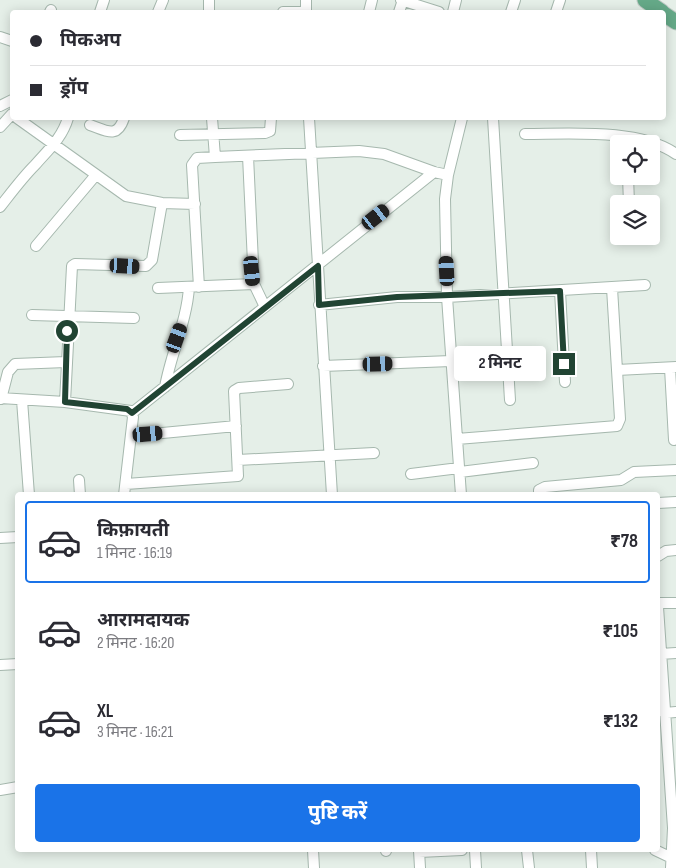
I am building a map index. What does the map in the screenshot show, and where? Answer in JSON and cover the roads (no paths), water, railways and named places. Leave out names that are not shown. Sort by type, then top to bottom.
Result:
[{"type":"main road","points":[[645,0],[659,10]]},
{"type":"street","points":[[402,0],[434,10]]},
{"type":"street","points":[[0,127],[10,116]]},
{"type":"street","points":[[20,120],[94,176],[126,196],[162,203],[195,204]]},
{"type":"street","points":[[0,207],[34,165],[54,146],[67,120]]},
{"type":"street","points":[[90,125],[110,132],[117,131],[121,128],[123,120]]},
{"type":"street","points":[[212,120],[215,157]]},
{"type":"street","points":[[180,135],[270,132],[271,120]]},
{"type":"street","points":[[310,120],[319,305],[332,492]]},
{"type":"street","points":[[461,492],[447,297],[445,198],[448,175],[462,120]]},
{"type":"street","points":[[493,120],[510,400]]},
{"type":"street","points":[[525,134],[610,140]]},
{"type":"street","points":[[660,145],[676,154]]},
{"type":"street","points":[[165,387],[177,338],[194,287],[195,204],[192,162],[198,158],[359,151],[384,154],[434,172],[448,175]]},
{"type":"street","points":[[248,156],[254,284],[265,307]]},
{"type":"street","points":[[125,492],[132,413],[434,172]]},
{"type":"street","points":[[36,246],[94,176]]},
{"type":"street","points":[[65,402],[68,316],[74,264],[142,267],[150,264],[162,203]]},
{"type":"street","points":[[158,288],[254,284]]},
{"type":"street","points":[[319,305],[387,298],[447,297],[645,286]]},
{"type":"street","points":[[457,439],[617,426],[620,419],[612,288]]},
{"type":"street","points":[[560,291],[565,382]]},
{"type":"street","points":[[32,315],[134,318]]},
{"type":"street","points":[[323,366],[451,361]]},
{"type":"street","points":[[66,362],[15,364],[8,372],[1,399],[65,402],[127,409],[132,413]]},
{"type":"street","points":[[617,370],[673,368],[674,440]]},
{"type":"street","points":[[126,484],[236,477],[239,474],[233,394],[236,388],[288,384]]},
{"type":"street","points":[[22,400],[29,492]]},
{"type":"street","points":[[131,436],[236,426]]},
{"type":"street","points":[[238,460],[374,453]]},
{"type":"street","points":[[411,474],[533,463]]},
{"type":"street","points":[[539,492],[539,490],[545,487],[621,480],[634,472],[676,470]]},
{"type":"street","points":[[79,480],[80,492]]},
{"type":"street","points":[[660,503],[676,502]]},
{"type":"street","points":[[0,528],[0,538],[15,537]]},
{"type":"street","points":[[660,555],[666,551],[676,550]]},
{"type":"street","points":[[660,605],[676,602]]},
{"type":"street","points":[[673,862],[673,771],[664,713],[660,654],[676,653]]},
{"type":"street","points":[[0,665],[15,664]]},
{"type":"street","points":[[664,713],[676,712]]},
{"type":"street","points":[[0,790],[15,788]]},
{"type":"street","points":[[313,852],[314,868]]},
{"type":"street","points":[[419,852],[420,868]]},
{"type":"street","points":[[475,852],[476,868]]},
{"type":"street","points":[[527,852],[529,868]]},
{"type":"street","points":[[591,852],[592,868]]},
{"type":"street","points":[[658,852],[673,862]]}]
